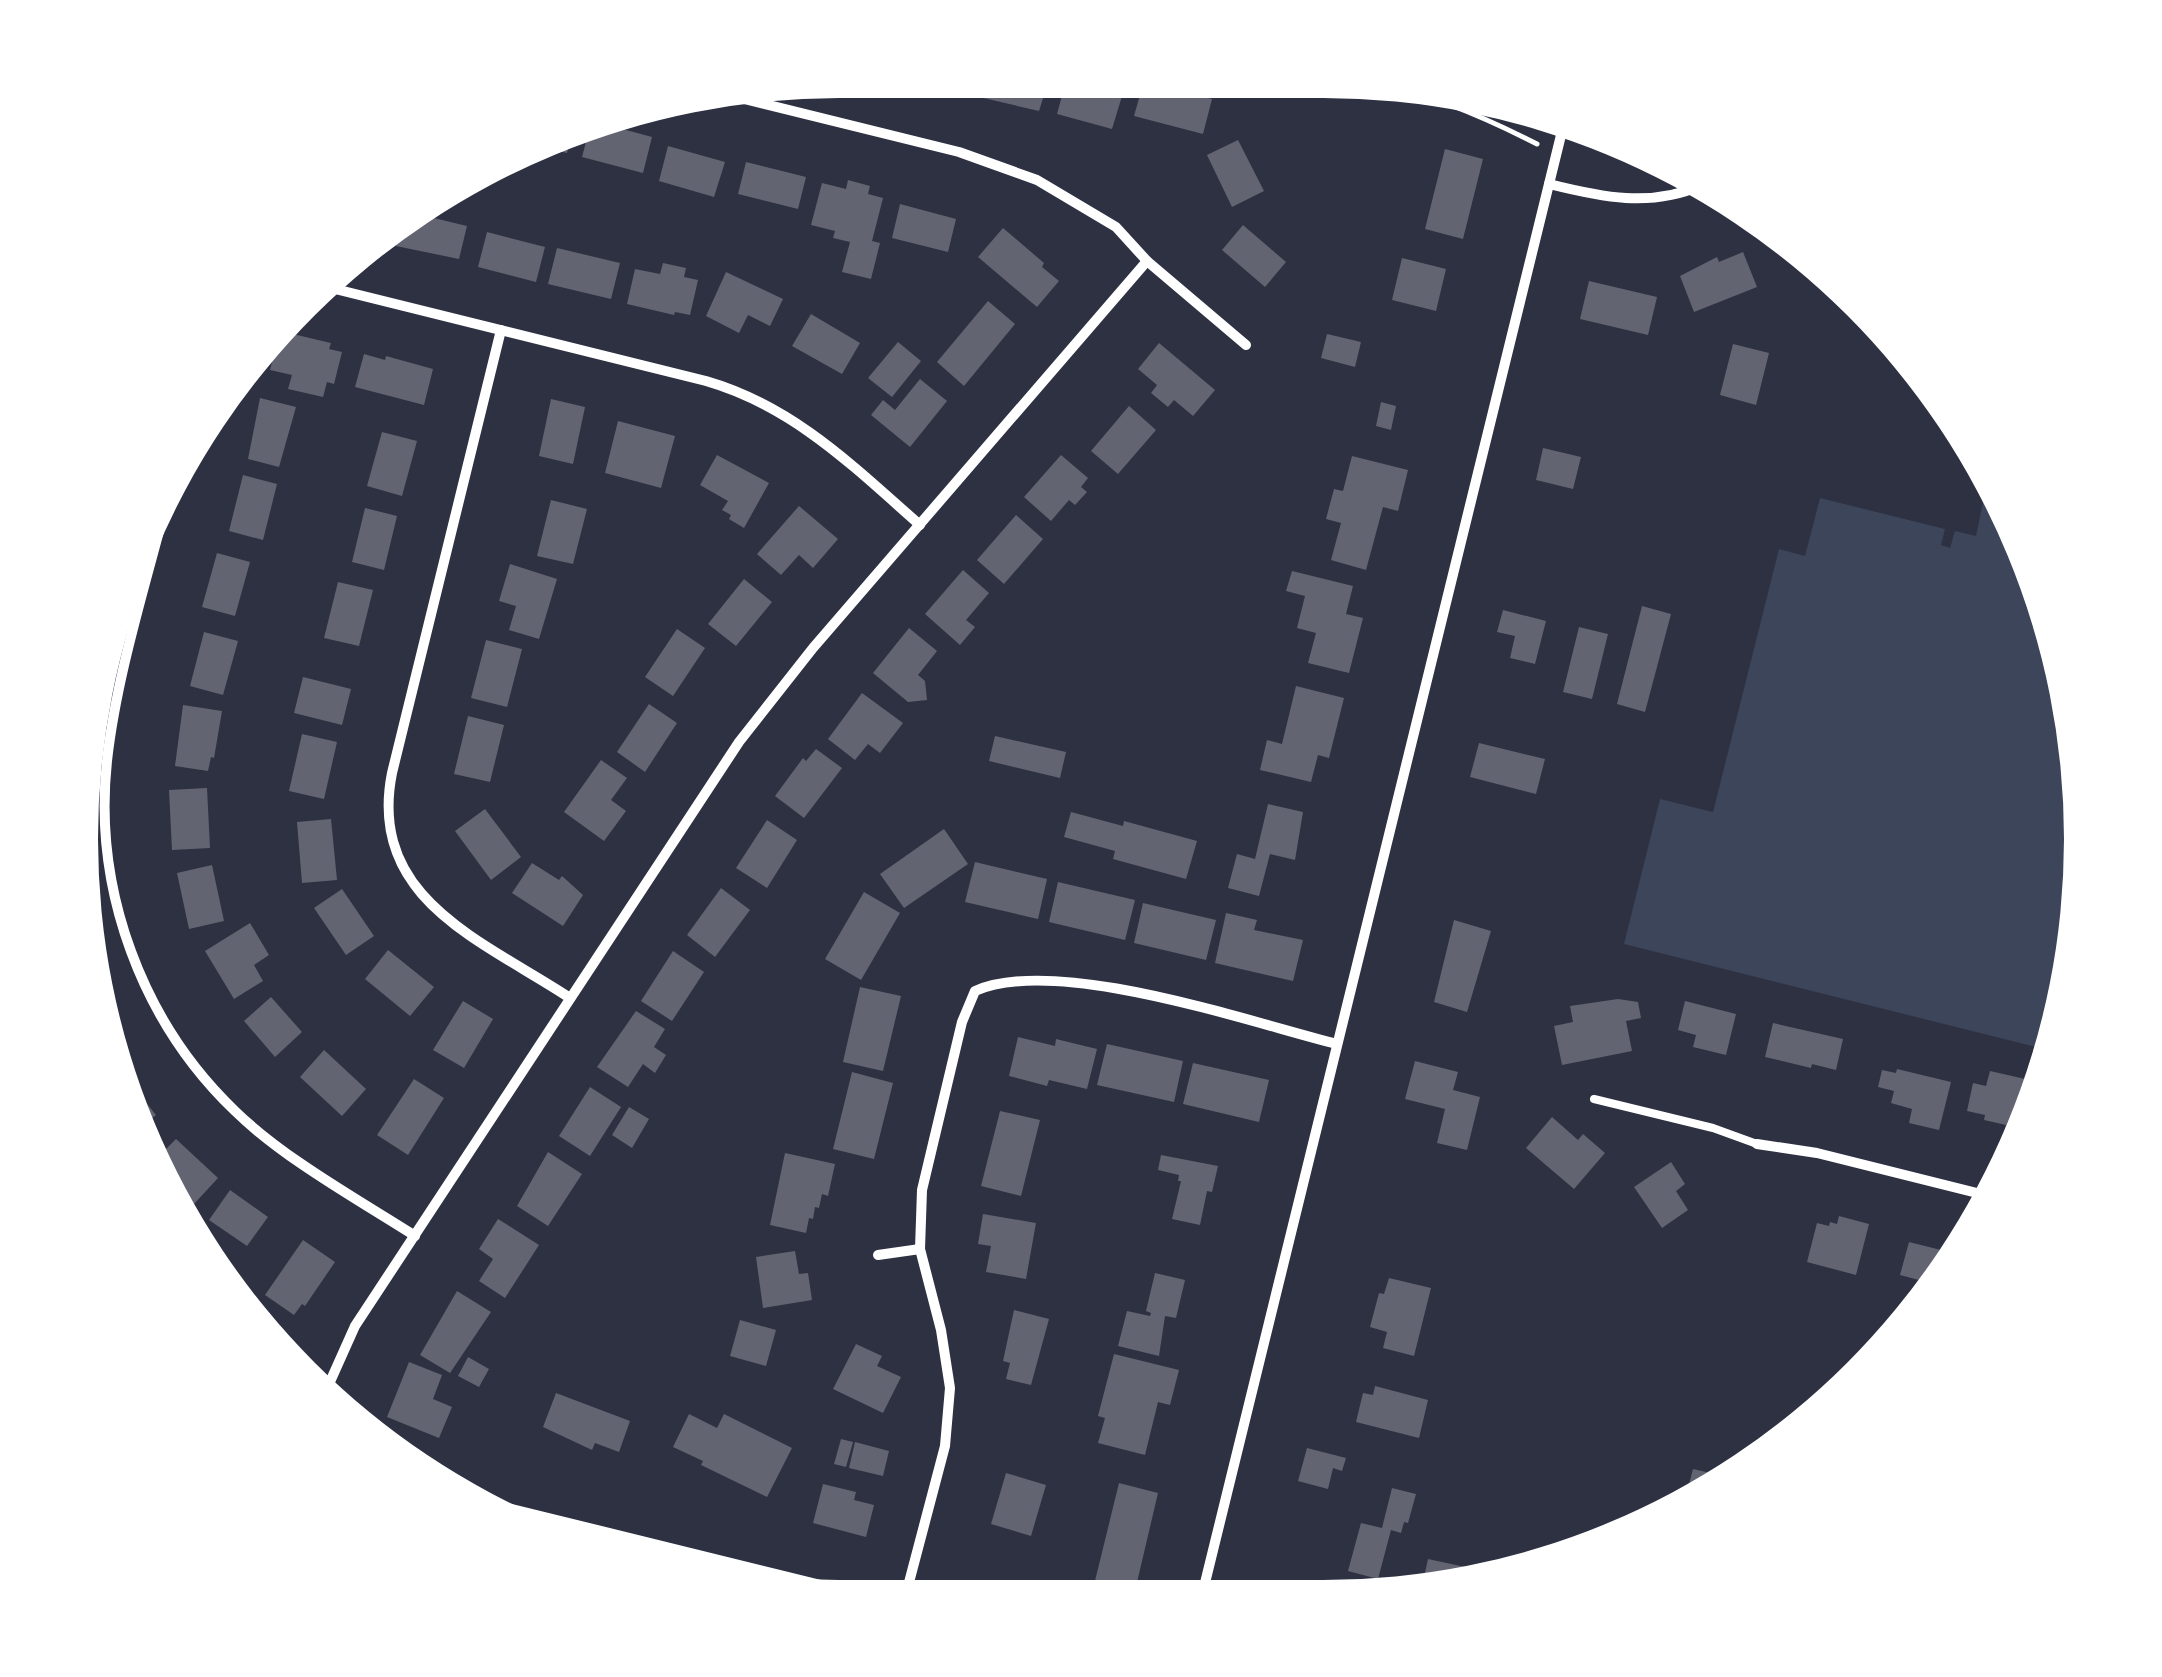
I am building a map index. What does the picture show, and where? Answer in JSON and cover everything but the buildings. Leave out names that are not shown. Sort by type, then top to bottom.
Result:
[{"type":"street","points":[[760,102],[1012,168],[1080,203],[1116,227],[1147,260],[1246,345]]},
{"type":"street","points":[[1205,1580],[1560,137]]},
{"type":"street","points":[[1549,184],[1600,196],[1639,199],[1684,192]]},
{"type":"street","points":[[332,1378],[355,1326],[739,742],[794,671],[1147,260]]},
{"type":"street","points":[[340,290],[706,381],[758,399],[807,429],[920,525]]},
{"type":"street","points":[[501,330],[392,772],[387,810],[389,830],[401,868],[427,903],[570,998]]},
{"type":"street","points":[[154,556],[107,761],[106,832],[122,928],[148,994],[166,1027],[211,1087],[260,1134],[414,1236]]},
{"type":"street","points":[[910,1580],[944,1446],[950,1388],[941,1330],[920,1249],[926,1171],[962,1022],[974,992],[1016,980],[1089,983],[1338,1044]]},
{"type":"street","points":[[1758,1144],[1816,1152],[1974,1192]]},
{"type":"street","points":[[878,1255],[920,1249]]},
{"type":"street","points":[[628,1548],[746,1573]]},
{"type":"lane","points":[[1594,1099],[1713,1128],[1758,1144]]},
{"type":"path","points":[[1458,110],[1537,144]]},
{"type":"shaded area","points":[[1820,498],[1945,529],[1941,545],[1950,548],[1955,531],[1976,536],[1983,502],[2008,555],[2039,647],[2050,694],[2063,790],[2063,887],[2058,935],[2034,1047],[1624,944],[1660,799],[1713,812],[1779,549],[1805,556]]}]
